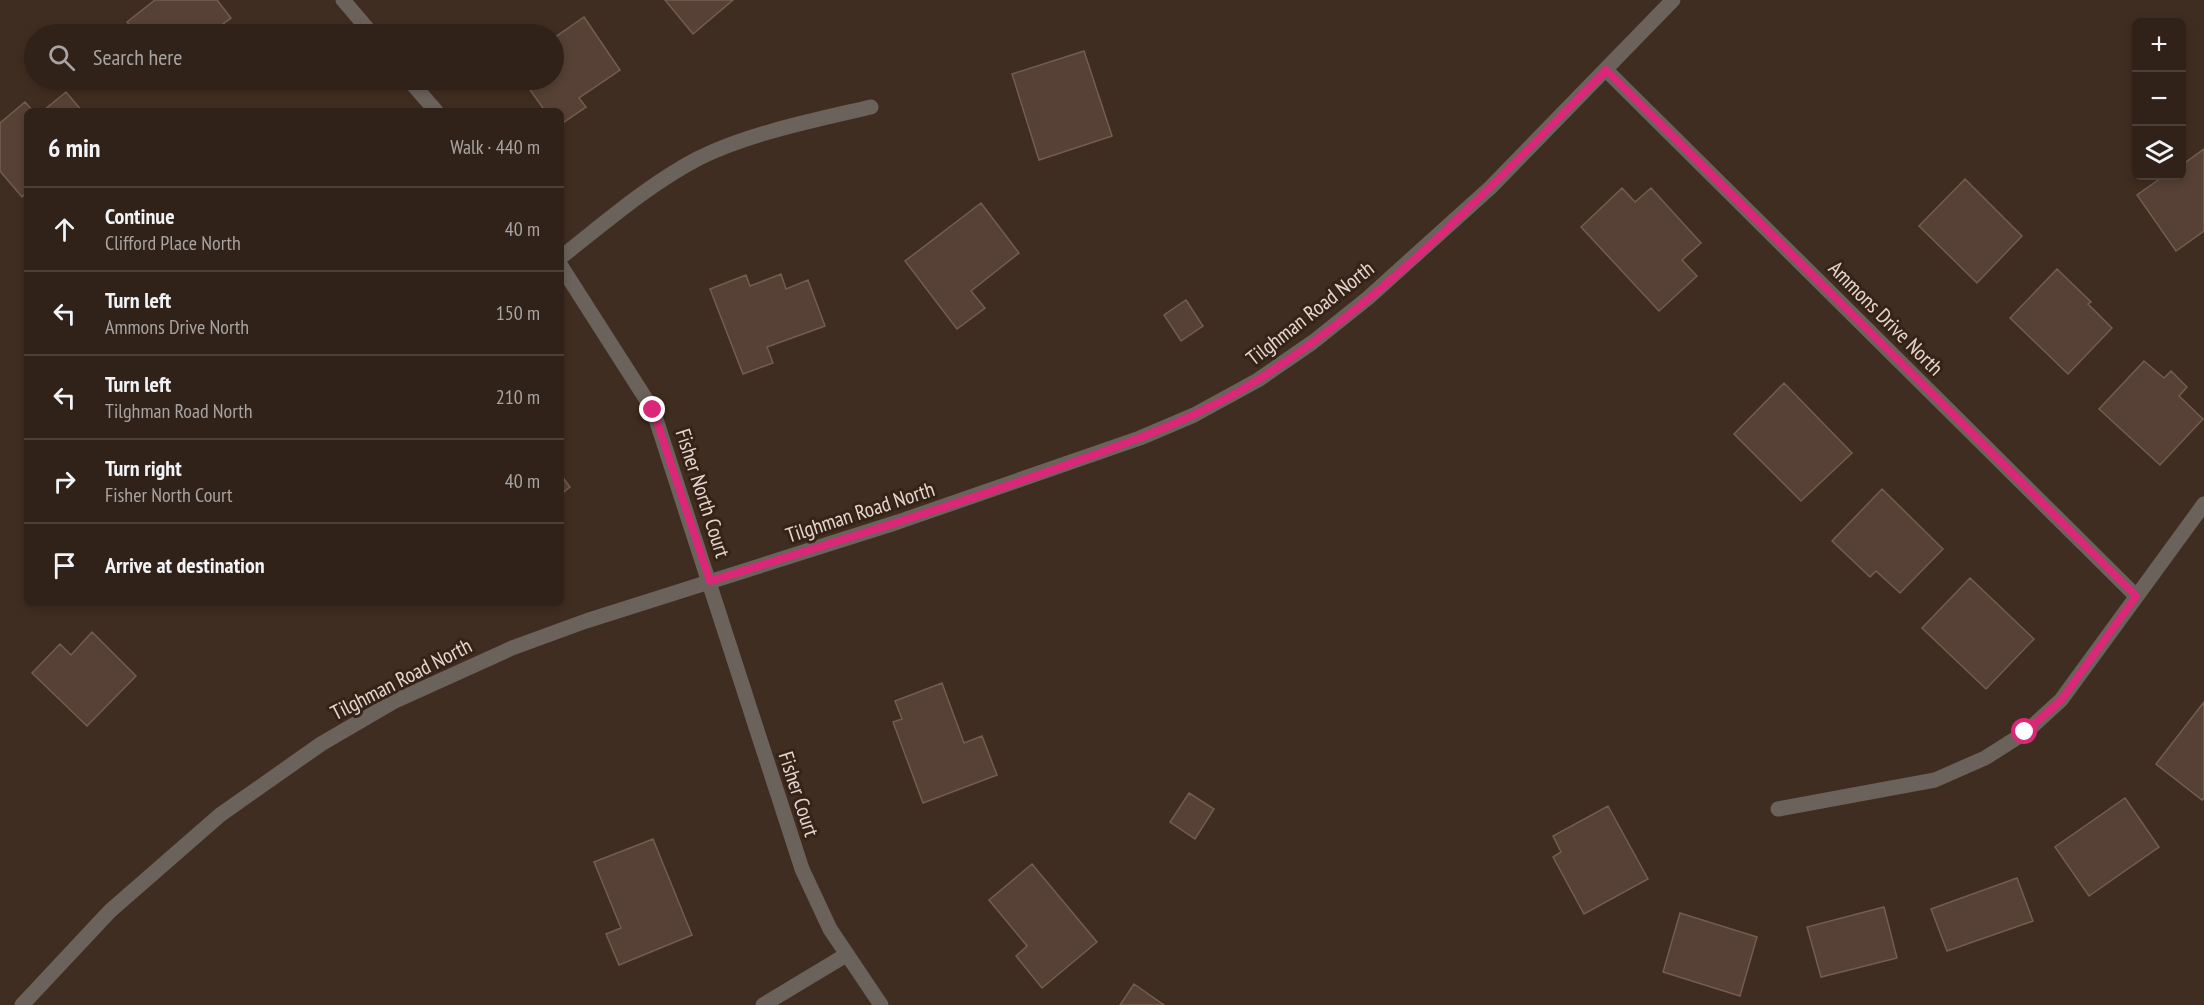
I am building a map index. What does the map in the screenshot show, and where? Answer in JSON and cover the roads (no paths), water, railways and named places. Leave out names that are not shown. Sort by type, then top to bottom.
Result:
[{"type":"street","points":[[343,0],[363,24]]},
{"type":"street","name":"Tilghman Road North","points":[[22,1005],[118,903],[220,815],[321,744],[393,702],[512,648],[710,581],[920,515],[1140,438],[1194,415],[1258,380],[1313,342],[1368,298],[1491,187],[1673,0]]},
{"type":"street","name":"Ammons Drive North","points":[[1606,70],[2136,596]]},
{"type":"street","points":[[418,90],[433,108]]},
{"type":"street","points":[[564,255],[650,188],[701,158],[767,134],[871,107]]},
{"type":"street","name":"Fisher North Court","points":[[564,271],[653,410],[710,581]]},
{"type":"street","points":[[1778,809],[1935,780],[1985,758],[2025,732],[2061,700],[2204,504]]},
{"type":"street","name":"Fisher Court","points":[[710,581],[802,869],[846,955],[881,1005]]},
{"type":"street","points":[[763,1005],[846,955]]}]
